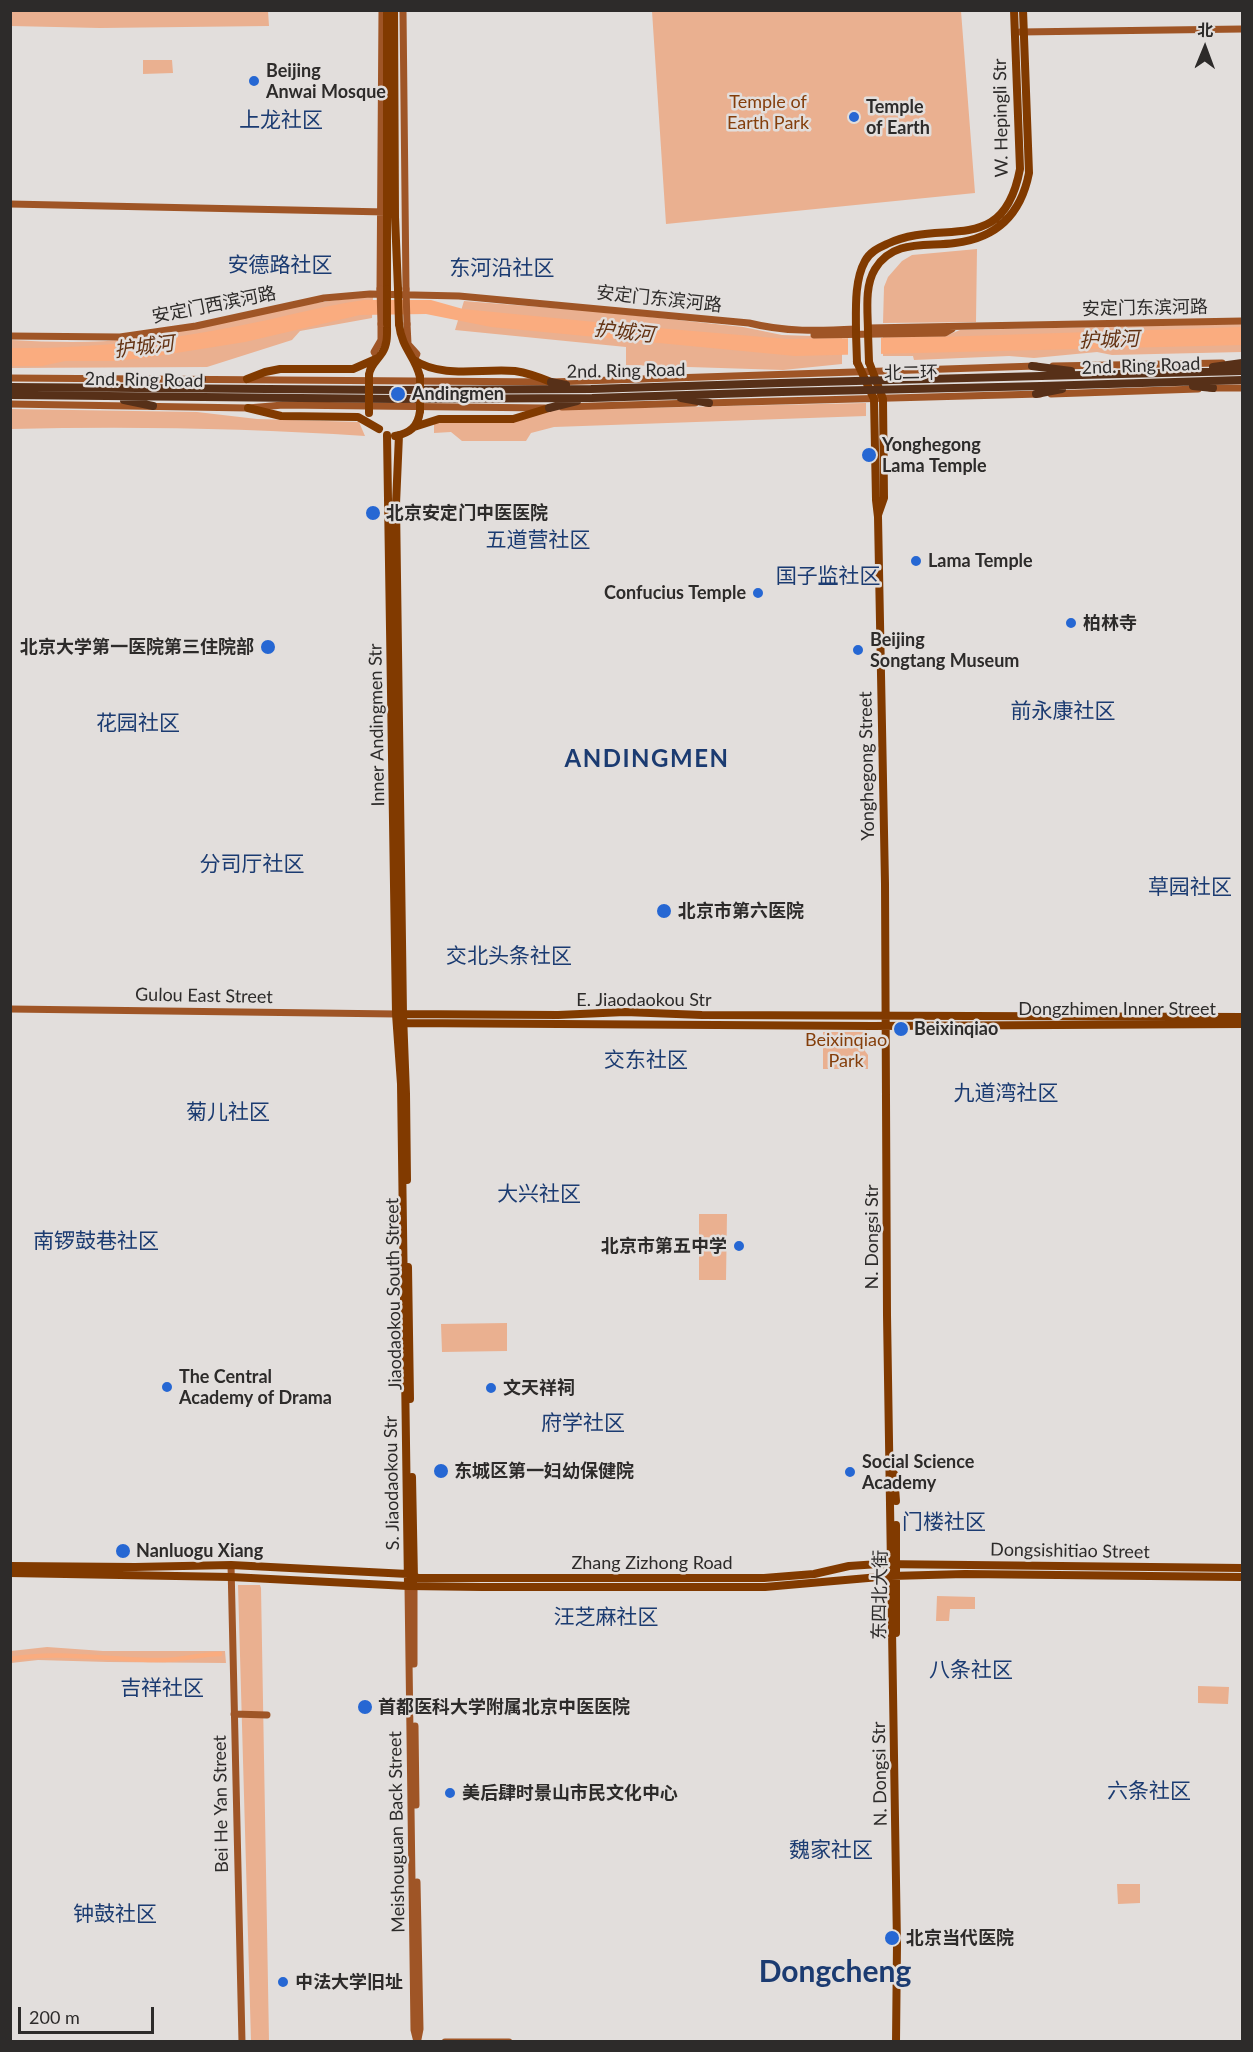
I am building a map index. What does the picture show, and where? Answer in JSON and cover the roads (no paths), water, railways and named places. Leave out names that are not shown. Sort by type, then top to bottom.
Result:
[{"type":"highway","points":[[1181,373],[1242,362]]},
{"type":"highway","points":[[1032,366],[1095,375]]},
{"type":"highway","name":"2nd. Ring Road","points":[[1041,381],[1095,375],[1242,371]]},
{"type":"highway","points":[[164,387],[202,379]]},
{"type":"highway","name":"2nd. Ring Road","points":[[1041,381],[1083,384],[1242,380]]},
{"type":"highway","name":"北二环","points":[[781,388],[1041,381]]},
{"type":"highway","points":[[551,382],[591,393]]},
{"type":"highway","points":[[1159,382],[1213,388]]},
{"type":"highway","points":[[1036,394],[1083,384]]},
{"type":"highway","name":"2nd. Ring Road","points":[[10,387],[164,387],[657,395],[781,388]]},
{"type":"highway","name":"2nd. Ring Road","points":[[10,395],[386,399],[781,388]]},
{"type":"highway","points":[[549,408],[591,393]]},
{"type":"highway","points":[[657,395],[709,403]]},
{"type":"highway","points":[[103,396],[153,406]]},
{"type":"main road","points":[[247,379],[280,369],[353,369],[383,353],[387,339],[384,324],[383,212],[387,10]]},
{"type":"main road","points":[[394,10],[394,217],[402,289],[403,345],[436,370],[513,371],[534,375],[551,382]]},
{"type":"main road","name":"W. Hepingli Str","points":[[878,399],[857,362],[859,278],[865,261],[871,253],[896,240],[912,235],[969,232],[988,224],[1000,215],[1011,200],[1017,186],[1020,169],[1014,10]]},
{"type":"main road","name":"W. Hepingli Str","points":[[878,399],[869,362],[868,330],[870,282],[874,270],[887,255],[908,245],[955,243],[978,238],[997,228],[1013,214],[1026,187],[1029,173],[1023,10]]},
{"type":"main road","points":[[376,355],[369,375],[369,413],[379,429]]},
{"type":"main road","points":[[248,408],[281,416],[358,417],[387,435],[399,435],[410,431],[419,419],[420,377],[416,357]]},
{"type":"main road","name":"Yonghegong Street","points":[[878,399],[884,498],[878,517],[885,884],[884,1025]]},
{"type":"main road","points":[[414,427],[439,419],[513,419],[549,408]]},
{"type":"main road","name":"Inner Andingmen Str","points":[[387,435],[399,1014]]},
{"type":"main road","name":"Inner Andingmen Str","points":[[399,435],[396,504],[399,1014]]},
{"type":"main road","name":"E. Jiaodaokou Str","points":[[399,1014],[625,1012],[702,1015],[1242,1017]]},
{"type":"main road","name":"Jiaodaokou South Street","points":[[399,1014],[403,1023],[406,1094],[411,1574]]},
{"type":"main road","name":"S. Jiaodaokou Str","points":[[399,1014],[411,1574]]},
{"type":"main road","name":"Dongzhimen Inner Street","points":[[403,1023],[1242,1024]]},
{"type":"main road","name":"N. Dongsi Str","points":[[884,1025],[890,1448]]},
{"type":"main road","name":"东四北大街","points":[[890,1448],[894,1649]]},
{"type":"main road","name":"Zhang Zizhong Road","points":[[10,1566],[231,1565],[411,1574],[417,1578],[469,1579],[764,1578],[814,1574],[849,1566],[894,1564]]},
{"type":"main road","name":"Dongsishitiao Street","points":[[894,1564],[1242,1568]]},
{"type":"main road","name":"Zhang Zizhong Road","points":[[10,1573],[231,1577],[411,1586],[765,1587],[894,1576]]},
{"type":"main road","points":[[411,1574],[411,1586]]},
{"type":"main road","name":"Dongsishitiao Street","points":[[894,1576],[965,1574],[1242,1577]]},
{"type":"main road","name":"N. Dongsi Str","points":[[894,1649],[896,2042]]},
{"type":"street","points":[[10,204],[383,212],[382,10]]},
{"type":"street","points":[[402,289],[403,10]]},
{"type":"street","points":[[1014,33],[1242,29]]},
{"type":"street","name":"安定门西滨河路","points":[[10,336],[120,337],[196,326],[324,298],[370,294],[459,296]]},
{"type":"street","name":"安定门东滨河路","points":[[459,296],[749,323],[773,329],[856,331]]},
{"type":"street","name":"安定门东滨河路","points":[[868,330],[1242,321]]},
{"type":"street","points":[[773,329],[784,334],[803,335],[945,333],[953,328]]},
{"type":"street","points":[[10,378],[551,382],[1032,366],[1242,362]]},
{"type":"street","points":[[1005,368],[1005,395]]},
{"type":"street","points":[[790,374],[790,402]]},
{"type":"street","points":[[10,404],[248,408],[283,405],[549,408],[1242,388]]},
{"type":"street","name":"Gulou East Street","points":[[10,1009],[399,1014]]},
{"type":"street","name":"Bei He Yan Street","points":[[231,1565],[242,2042]]},
{"type":"street","name":"Meishouguan Back Street","points":[[411,1586],[414,2030],[417,2042]]},
{"type":"street","points":[[234,1714],[267,1715]]},
{"type":"street","points":[[445,2042],[510,2042]]},
{"type":"water","name":"护城河","points":[[364,300],[431,300],[463,309],[787,339],[939,337],[1242,327],[1242,345],[795,356],[491,327],[426,314],[360,315],[245,342],[151,357],[114,361],[65,361],[42,366],[11,366],[11,348],[68,347],[153,340],[238,326]]},
{"type":"waterway","points":[[10,1659],[29,1656],[68,1656],[164,1660],[220,1654]]},
{"type":"place","name":"Beijing Anwai Mosque","points":[[254,81]]},
{"type":"place","name":"Temple of Earth","points":[[854,117]]},
{"type":"place","name":"Andingmen","points":[[398,394]]},
{"type":"place","name":"Yonghegong Lama Temple","points":[[869,455]]},
{"type":"place","name":"北京安定门中医医院","points":[[373,513]]},
{"type":"place","name":"Lama Temple","points":[[916,561]]},
{"type":"place","name":"Confucius Temple","points":[[758,593]]},
{"type":"place","name":"柏林寺","points":[[1071,623]]},
{"type":"place","name":"北京大学第一医院第三住院部","points":[[268,647]]},
{"type":"place","name":"Beijing Songtang Museum","points":[[858,650]]},
{"type":"place","name":"北京市第六医院","points":[[664,911]]},
{"type":"place","name":"Beixinqiao","points":[[901,1029]]},
{"type":"place","name":"北京市第五中学","points":[[739,1246]]},
{"type":"place","name":"The Central Academy of Drama","points":[[167,1387]]},
{"type":"place","name":"文天祥祠","points":[[491,1388]]},
{"type":"place","name":"东城区第一妇幼保健院","points":[[441,1471]]},
{"type":"place","name":"Social Science Academy","points":[[850,1472]]},
{"type":"place","name":"Nanluogu Xiang","points":[[123,1551]]},
{"type":"place","name":"首都医科大学附属北京中医医院","points":[[365,1707]]},
{"type":"place","name":"美后肆时景山市民文化中心","points":[[450,1793]]},
{"type":"place","name":"北京当代医院","points":[[892,1938]]},
{"type":"place","name":"中法大学旧址","points":[[283,1982]]},
{"type":"district","name":"上龙社区","points":[[281,120]]},
{"type":"district","name":"安德路社区","points":[[280,265]]},
{"type":"district","name":"东河沿社区","points":[[502,268]]},
{"type":"district","name":"五道营社区","points":[[538,540]]},
{"type":"district","name":"国子监社区","points":[[828,576]]},
{"type":"district","name":"前永康社区","points":[[1063,711]]},
{"type":"district","name":"花园社区","points":[[138,723]]},
{"type":"district","name":"ANDINGMEN","points":[[647,759]]},
{"type":"district","name":"分司厅社区","points":[[252,864]]},
{"type":"district","name":"草园社区","points":[[1190,887]]},
{"type":"district","name":"交北头条社区","points":[[509,956]]},
{"type":"district","name":"交东社区","points":[[646,1060]]},
{"type":"district","name":"九道湾社区","points":[[1006,1093]]},
{"type":"district","name":"菊儿社区","points":[[228,1112]]},
{"type":"district","name":"大兴社区","points":[[539,1194]]},
{"type":"district","name":"南锣鼓巷社区","points":[[96,1241]]},
{"type":"district","name":"府学社区","points":[[583,1423]]},
{"type":"district","name":"门楼社区","points":[[944,1522]]},
{"type":"district","name":"汪芝麻社区","points":[[606,1617]]},
{"type":"district","name":"八条社区","points":[[971,1670]]},
{"type":"district","name":"吉祥社区","points":[[162,1688]]},
{"type":"district","name":"六条社区","points":[[1149,1791]]},
{"type":"district","name":"魏家社区","points":[[831,1850]]},
{"type":"district","name":"钟鼓社区","points":[[115,1914]]},
{"type":"district","name":"Dongcheng","points":[[835,1972]]},
{"type":"park label","name":"Temple of Earth Park","points":[[768,112]]},
{"type":"park label","name":"Beixinqiao Park","points":[[846,1050]]}]
